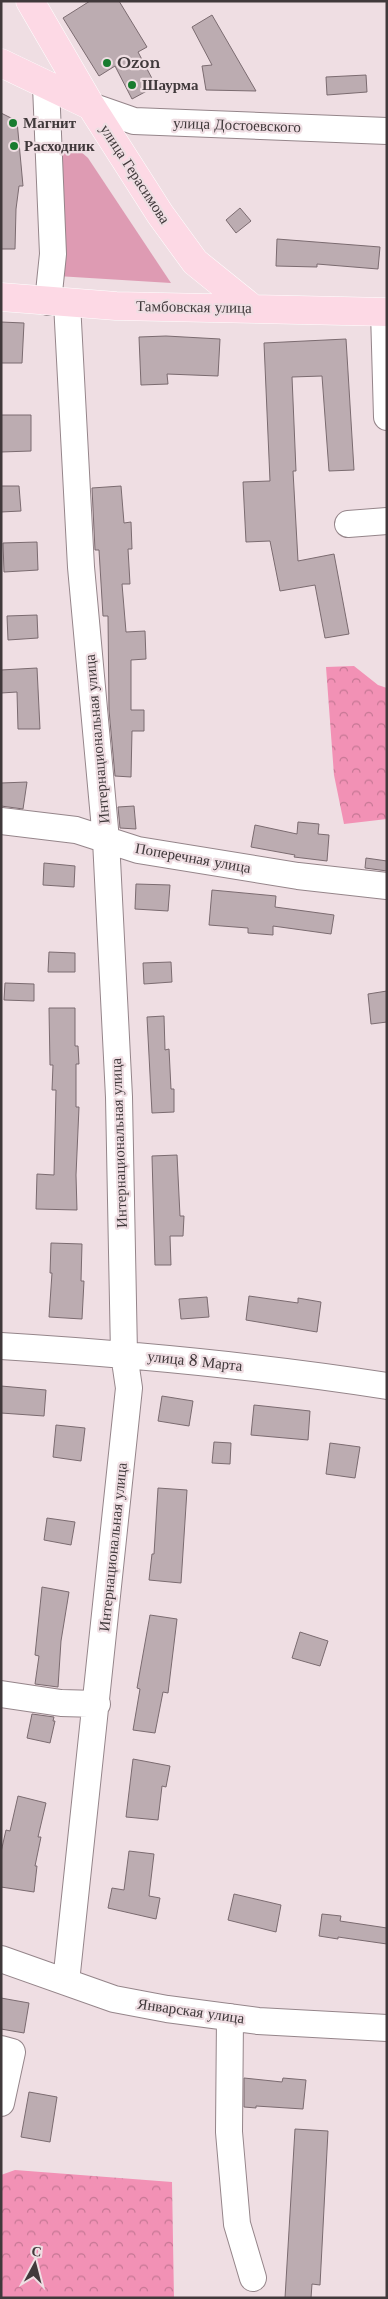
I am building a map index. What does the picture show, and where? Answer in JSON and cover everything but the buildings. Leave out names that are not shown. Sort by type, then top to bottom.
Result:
[{"type":"main road","points":[[30,1],[90,106]]},
{"type":"main road","points":[[1,63],[90,106]]},
{"type":"main road","name":"улица Герасимова","points":[[90,106],[160,214],[195,262],[252,308]]},
{"type":"main road","name":"Тамбовская улица","points":[[1,297],[57,302],[386,312]]},
{"type":"street","name":"Интернациональная улица","points":[[46,86],[53,254],[106,840],[119,1097],[124,1354],[130,1388],[66,1982]]},
{"type":"street","name":"улица Достоевского","points":[[90,106],[134,121],[387,131]]},
{"type":"street","points":[[386,312],[387,417]]},
{"type":"street","points":[[348,524],[387,521]]},
{"type":"street","name":"Поперечная улица","points":[[1,821],[76,830],[138,850],[298,876],[387,886]]},
{"type":"street","name":"улица 8 Марта","points":[[1,1346],[124,1354],[290,1371],[387,1386]]},
{"type":"street","points":[[1,1694],[61,1703],[96,1704]]},
{"type":"street","name":"Январская улица","points":[[1,1959],[114,1999],[167,2009],[230,2017],[387,2028]]},
{"type":"street","points":[[230,2017],[229,2132],[236,2215],[253,2278]]},
{"type":"street","points":[[1,2049],[12,2052],[1,2103]]},
{"type":"shaded area","points":[[72,144],[88,158],[171,283],[57,276],[55,146]]},
{"type":"green space","points":[[354,666],[378,685],[387,688],[387,819],[344,824],[334,775],[326,667]]},
{"type":"green space","points":[[15,2170],[172,2182],[174,2298],[1,2298],[1,2175]]},
{"type":"place","name":"Ozon","points":[[107,63]]},
{"type":"place","name":"Шаурма","points":[[132,85]]},
{"type":"place","name":"Магнит","points":[[13,123]]},
{"type":"place","name":"Расходник","points":[[14,146]]}]
